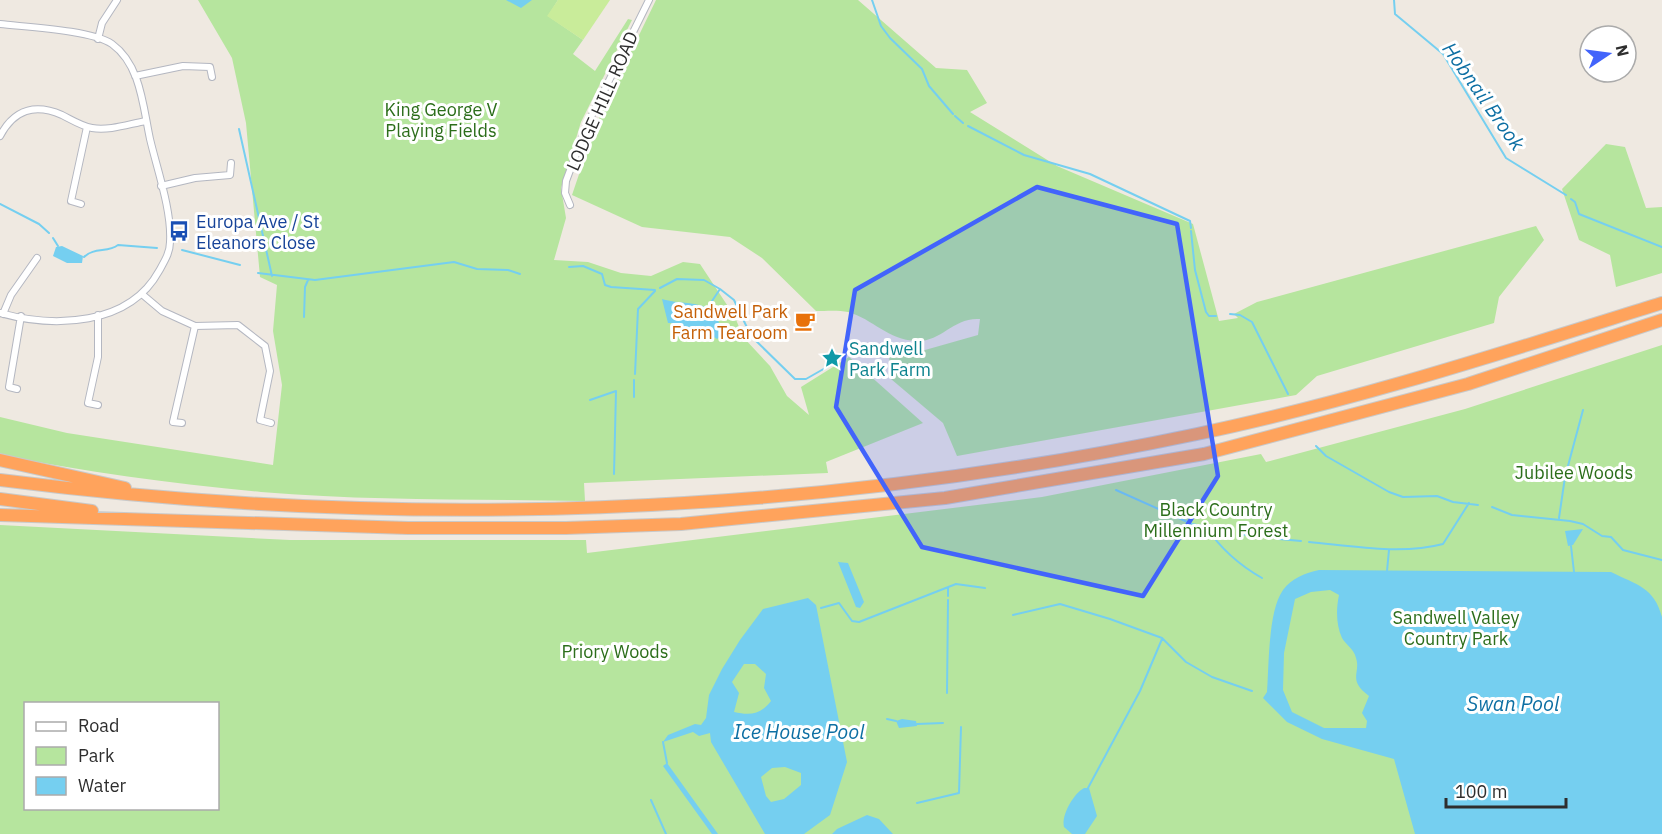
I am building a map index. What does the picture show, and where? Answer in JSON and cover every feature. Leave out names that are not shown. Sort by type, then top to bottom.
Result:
[{"type":"highway","points":[[0,480],[173,500],[245,505],[405,510],[668,506],[814,495],[943,479],[1071,459],[1300,410],[1465,365],[1662,303]]},
{"type":"highway","points":[[0,515],[408,528],[566,528],[681,524],[945,498],[1204,454],[1468,384],[1662,320]]},
{"type":"highway","points":[[0,460],[173,500]]},
{"type":"highway","points":[[0,499],[173,519]]},
{"type":"street","points":[[98,39],[102,23],[117,0]]},
{"type":"street","name":"LODGE HILL ROAD","points":[[570,204],[565,194],[566,181],[587,125],[649,0]]},
{"type":"street","points":[[0,24],[50,29],[98,39],[111,43],[125,57],[135,76],[146,121],[161,186],[170,244],[157,275],[135,302],[98,315],[69,321],[1,313],[37,258]]},
{"type":"street","points":[[135,76],[183,66],[210,67],[212,78]]},
{"type":"street","points":[[0,136],[15,115],[25,111],[51,112],[87,127],[109,128],[146,121]]},
{"type":"street","points":[[81,204],[71,201],[87,127]]},
{"type":"street","points":[[161,186],[195,178],[230,176],[231,164]]},
{"type":"street","points":[[143,295],[162,311],[195,326],[238,325],[265,346],[270,371],[260,420],[272,423]]},
{"type":"street","points":[[98,315],[98,357],[88,403],[98,405]]},
{"type":"street","points":[[17,389],[9,387],[21,316]]},
{"type":"street","points":[[182,423],[172,422],[195,326]]},
{"type":"highlighted area","points":[[1037,187],[1177,224],[1218,476],[1143,596],[922,547],[836,407],[855,290]]},
{"type":"green space","name":"King George V Playing Fields","points":[[198,0],[558,0],[548,16],[583,40],[573,54],[595,71],[628,19],[632,20],[581,122],[561,188],[566,218],[554,260],[588,262],[621,273],[651,276],[683,262],[700,264],[735,317],[743,337],[770,366],[787,396],[809,415],[801,387],[849,357],[923,423],[826,462],[828,473],[584,483],[585,501],[382,498],[261,492],[130,477],[0,455],[0,417],[67,433],[273,465],[282,385],[273,331],[277,285],[260,277],[246,123],[232,58]]},
{"type":"green space","points":[[558,0],[610,0],[583,40],[547,16]]},
{"type":"green space","points":[[656,0],[858,0],[936,68],[967,70],[987,103],[970,112],[1057,166],[1193,224],[1219,321],[1238,318],[1234,314],[1257,302],[1536,226],[1544,240],[1499,297],[1494,323],[1317,376],[1296,395],[957,456],[943,423],[891,379],[888,344],[918,352],[978,335],[980,319],[962,322],[933,338],[906,340],[848,312],[816,311],[762,258],[730,237],[642,227],[572,195],[596,124]]},
{"type":"green space","points":[[1606,144],[1625,147],[1646,208],[1662,207],[1662,273],[1616,287],[1610,255],[1579,240],[1562,189]]},
{"type":"green space","name":"Sandwell Valley Country Park","points":[[1662,345],[1662,834],[0,834],[0,525],[290,540],[586,540],[587,553],[1042,497],[1261,454],[1266,462],[1465,409]]},
{"type":"water","points":[[506,0],[532,0],[521,8]]},
{"type":"water","points":[[62,246],[83,256],[82,263],[67,263],[53,256],[56,247]]},
{"type":"water","points":[[662,299],[709,309],[715,314],[719,323],[721,336],[717,339],[691,327],[673,328],[672,323],[668,323]]},
{"type":"water","points":[[1583,529],[1573,545],[1568,546],[1565,531]]},
{"type":"water","points":[[838,562],[848,563],[864,602],[860,608],[856,607]]},
{"type":"water","name":"Swan Pool","points":[[1314,571],[1611,572],[1643,588],[1654,599],[1662,617],[1662,834],[1415,834],[1394,759],[1322,739],[1287,722],[1263,698],[1267,692],[1270,639],[1278,599],[1290,582]],"holes":[[[1330,590],[1339,595],[1337,617],[1340,633],[1355,655],[1358,685],[1369,696],[1362,713],[1367,721],[1366,728],[1324,728],[1292,712],[1283,690],[1284,653],[1295,599],[1311,592]]]},
{"type":"water","name":"Ice House Pool","points":[[808,598],[816,605],[847,762],[830,815],[804,834],[765,834],[711,742],[710,733],[699,736],[693,732],[663,742],[668,735],[695,724],[701,725],[706,718],[709,695],[722,669],[763,609]],"holes":[[[744,664],[755,664],[766,674],[764,688],[771,701],[763,709],[751,714],[734,712],[739,693],[732,682]],[[785,767],[801,773],[801,785],[784,799],[771,802],[766,796],[761,777],[772,768]]]},
{"type":"water","points":[[902,719],[916,721],[917,726],[899,728],[896,721]]},
{"type":"water","points":[[667,763],[718,834],[712,834],[663,766]]},
{"type":"water","points":[[1084,788],[1089,788],[1097,816],[1085,834],[1072,834],[1064,827],[1064,817],[1072,800]]},
{"type":"water","points":[[867,815],[879,819],[893,834],[832,834],[837,829]]},
{"type":"waterway","points":[[872,0],[881,26],[922,69],[929,86],[953,114]]},
{"type":"waterway","name":"Hobnail Brook","points":[[1394,0],[1395,14],[1443,54],[1506,158],[1566,195]]},
{"type":"waterway","points":[[955,116],[963,123]]},
{"type":"waterway","points":[[968,126],[1024,155],[1090,174],[1190,221],[1191,228]]},
{"type":"waterway","points":[[239,129],[272,276]]},
{"type":"waterway","name":"Hobnail Brook","points":[[1571,199],[1575,202],[1579,214],[1662,247]]},
{"type":"waterway","points":[[0,204],[39,224],[49,233]]},
{"type":"waterway","points":[[1191,231],[1195,270],[1206,312],[1209,316],[1216,316]]},
{"type":"waterway","points":[[53,238],[58,246]]},
{"type":"waterway","points":[[84,257],[92,252],[118,245],[157,248]]},
{"type":"waterway","points":[[182,250],[240,265]]},
{"type":"waterway","points":[[258,273],[315,280],[454,262],[477,269],[508,270],[520,274]]},
{"type":"waterway","points":[[569,267],[583,266],[602,274],[605,285],[611,287],[655,290]]},
{"type":"waterway","points":[[660,288],[677,279],[704,280],[720,289],[734,300],[751,336],[795,379],[806,379],[834,363]]},
{"type":"waterway","points":[[304,317],[305,287],[308,280]]},
{"type":"waterway","points":[[708,307],[720,289]]},
{"type":"waterway","points":[[635,374],[638,309],[655,291]]},
{"type":"waterway","points":[[1230,314],[1240,315],[1252,322],[1288,394]]},
{"type":"waterway","points":[[634,380],[634,397]]},
{"type":"waterway","points":[[590,400],[616,391],[614,474]]},
{"type":"waterway","points":[[1559,518],[1565,477],[1583,410]]},
{"type":"waterway","points":[[1316,446],[1326,456],[1389,492],[1403,497],[1437,496],[1453,502],[1478,505]]},
{"type":"waterway","points":[[1116,490],[1192,524],[1231,532]]},
{"type":"waterway","points":[[1309,542],[1393,549],[1443,544],[1469,503]]},
{"type":"waterway","points":[[1492,507],[1512,515],[1583,524],[1602,536],[1611,537],[1623,550],[1662,560]]},
{"type":"waterway","points":[[1206,527],[1231,556],[1262,578]]},
{"type":"waterway","points":[[1239,534],[1257,536]]},
{"type":"waterway","points":[[1279,539],[1301,541]]},
{"type":"waterway","points":[[1571,546],[1574,572]]},
{"type":"waterway","points":[[1387,571],[1389,550]]},
{"type":"waterway","points":[[821,608],[839,603],[852,621],[859,622],[956,584],[985,588]]},
{"type":"waterway","points":[[948,587],[948,596]]},
{"type":"waterway","points":[[947,693],[948,600]]},
{"type":"waterway","points":[[1013,615],[1060,604],[1110,619],[1162,638],[1186,662],[1212,677],[1252,691]]},
{"type":"waterway","points":[[1088,788],[1140,691],[1162,639]]},
{"type":"waterway","points":[[887,719],[896,721]]},
{"type":"waterway","points":[[917,724],[943,723]]},
{"type":"waterway","points":[[917,803],[959,793],[961,727]]},
{"type":"waterway","points":[[663,742],[667,763]]},
{"type":"waterway","points":[[651,800],[666,834]]},
{"type":"place","name":"Europa Ave / St Eleanors Close","points":[[179,231]]},
{"type":"place","name":"Sandwell Park Farm Tearoom","points":[[805,321]]},
{"type":"place","name":"Sandwell Park Farm","points":[[832,358]]},
{"type":"park label","name":"Jubilee Woods","points":[[1574,472]]},
{"type":"park label","name":"Black Country Millennium Forest","points":[[1216,519]]},
{"type":"park label","name":"Priory Woods","points":[[615,651]]}]
